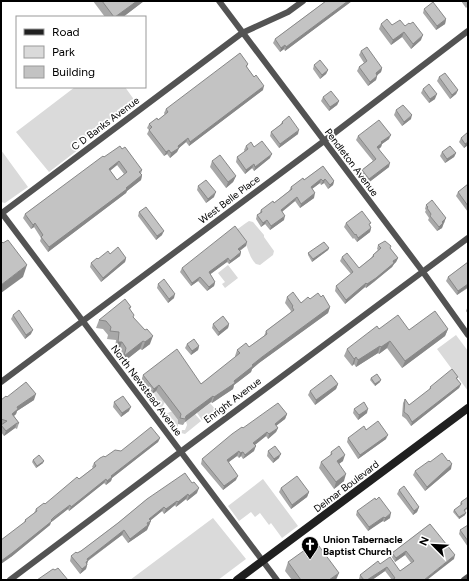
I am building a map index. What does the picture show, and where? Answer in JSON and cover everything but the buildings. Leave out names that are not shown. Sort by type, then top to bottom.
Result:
[{"type":"main road","name":"Delmar Boulevard","points":[[237,580],[468,408]]},
{"type":"street","name":"Pendleton Avenue","points":[[219,1],[423,272],[468,335]]},
{"type":"street","name":"C D Banks Avenue","points":[[2,213],[242,33],[288,12],[303,1]]},
{"type":"street","name":"West Belle Place","points":[[1,382],[82,320],[324,141],[468,31]]},
{"type":"street","name":"North Newstead Avenue","points":[[2,213],[276,580]]},
{"type":"street","name":"Enright Avenue","points":[[10,580],[468,238]]},
{"type":"street","points":[[464,580],[468,577]]},
{"type":"green space","points":[[74,88],[126,88],[135,101],[76,145],[79,149],[49,172],[16,132]]},
{"type":"green space","points":[[1,150],[28,187],[5,203],[1,202]]},
{"type":"green space","points":[[249,221],[253,222],[264,235],[274,251],[273,255],[260,265],[256,264],[250,256],[245,243],[236,230]]},
{"type":"green space","points":[[228,265],[238,278],[225,288],[222,284],[225,282],[218,273]]},
{"type":"green space","points":[[456,335],[468,351],[468,391],[437,349]]},
{"type":"green space","points":[[159,389],[162,394],[160,395],[165,402],[161,409],[157,406],[154,392]]},
{"type":"green space","points":[[210,403],[216,410],[202,420],[197,413]]},
{"type":"green space","points":[[172,412],[178,420],[178,433],[165,416],[165,414]]},
{"type":"green space","points":[[195,414],[201,421],[185,434],[181,433],[182,430],[185,430],[187,425],[186,421]]},
{"type":"green space","points":[[263,479],[298,526],[282,538],[271,523],[269,525],[260,513],[255,517],[251,512],[239,521],[228,506]]},
{"type":"green space","points":[[213,518],[246,559],[218,580],[130,580]]},
{"type":"place","name":"Union Tabernacle Baptist Church","points":[[310,560]]}]
